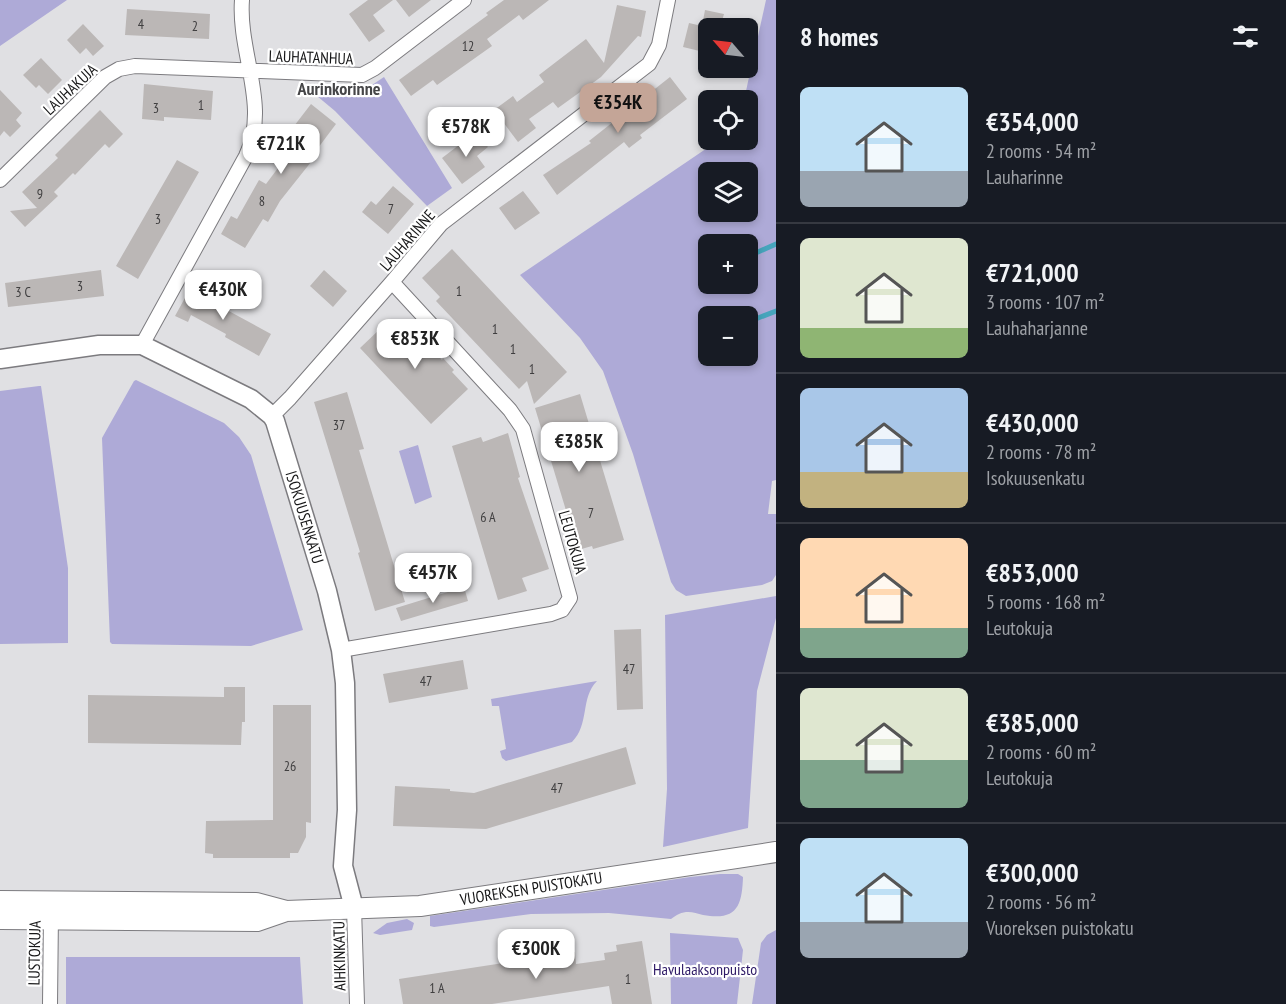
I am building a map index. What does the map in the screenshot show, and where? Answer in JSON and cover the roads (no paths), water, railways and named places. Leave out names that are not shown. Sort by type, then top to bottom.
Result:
[{"type":"main road","name":"VUOREKSEN PUISTOKATU","points":[[0,920],[51,910],[256,903],[286,911],[420,906],[776,852]]},
{"type":"main road","name":"VUOREKSEN PUISTOKATU","points":[[0,901],[51,910]]},
{"type":"street","name":"LAUHATANHUA","points":[[142,345],[252,142],[256,125],[241,18],[242,0]]},
{"type":"street","name":"LAUHATANHUA","points":[[218,70],[357,76],[370,71],[464,0]]},
{"type":"street","name":"LAUHARINNE","points":[[272,416],[447,218],[649,64],[659,45],[669,0]]},
{"type":"street","name":"LAUHAKUJA","points":[[0,180],[105,77],[119,69],[135,66],[218,70]]},
{"type":"street","name":"LEUTOKUJA","points":[[341,650],[550,614],[562,610],[570,598],[523,429],[510,410],[392,282]]},
{"type":"street","points":[[0,359],[99,345],[142,345],[251,399],[272,416]]},
{"type":"street","name":"ISOKUUSENKATU","points":[[272,416],[278,426],[327,591],[341,650],[345,683],[347,810],[343,866],[354,908]]},
{"type":"street","name":"AIHKINKATU","points":[[354,908],[357,1004]]},
{"type":"street","name":"LUSTOKUJA","points":[[50,1004],[51,910]]},
{"type":"waterway","points":[[758,252],[776,244]]},
{"type":"waterway","points":[[758,318],[776,311]]},
{"type":"district","name":"Aurinkorinne","points":[[339,88]]},
{"type":"park label","name":"Havulaaksonpuisto","points":[[705,969]]}]
